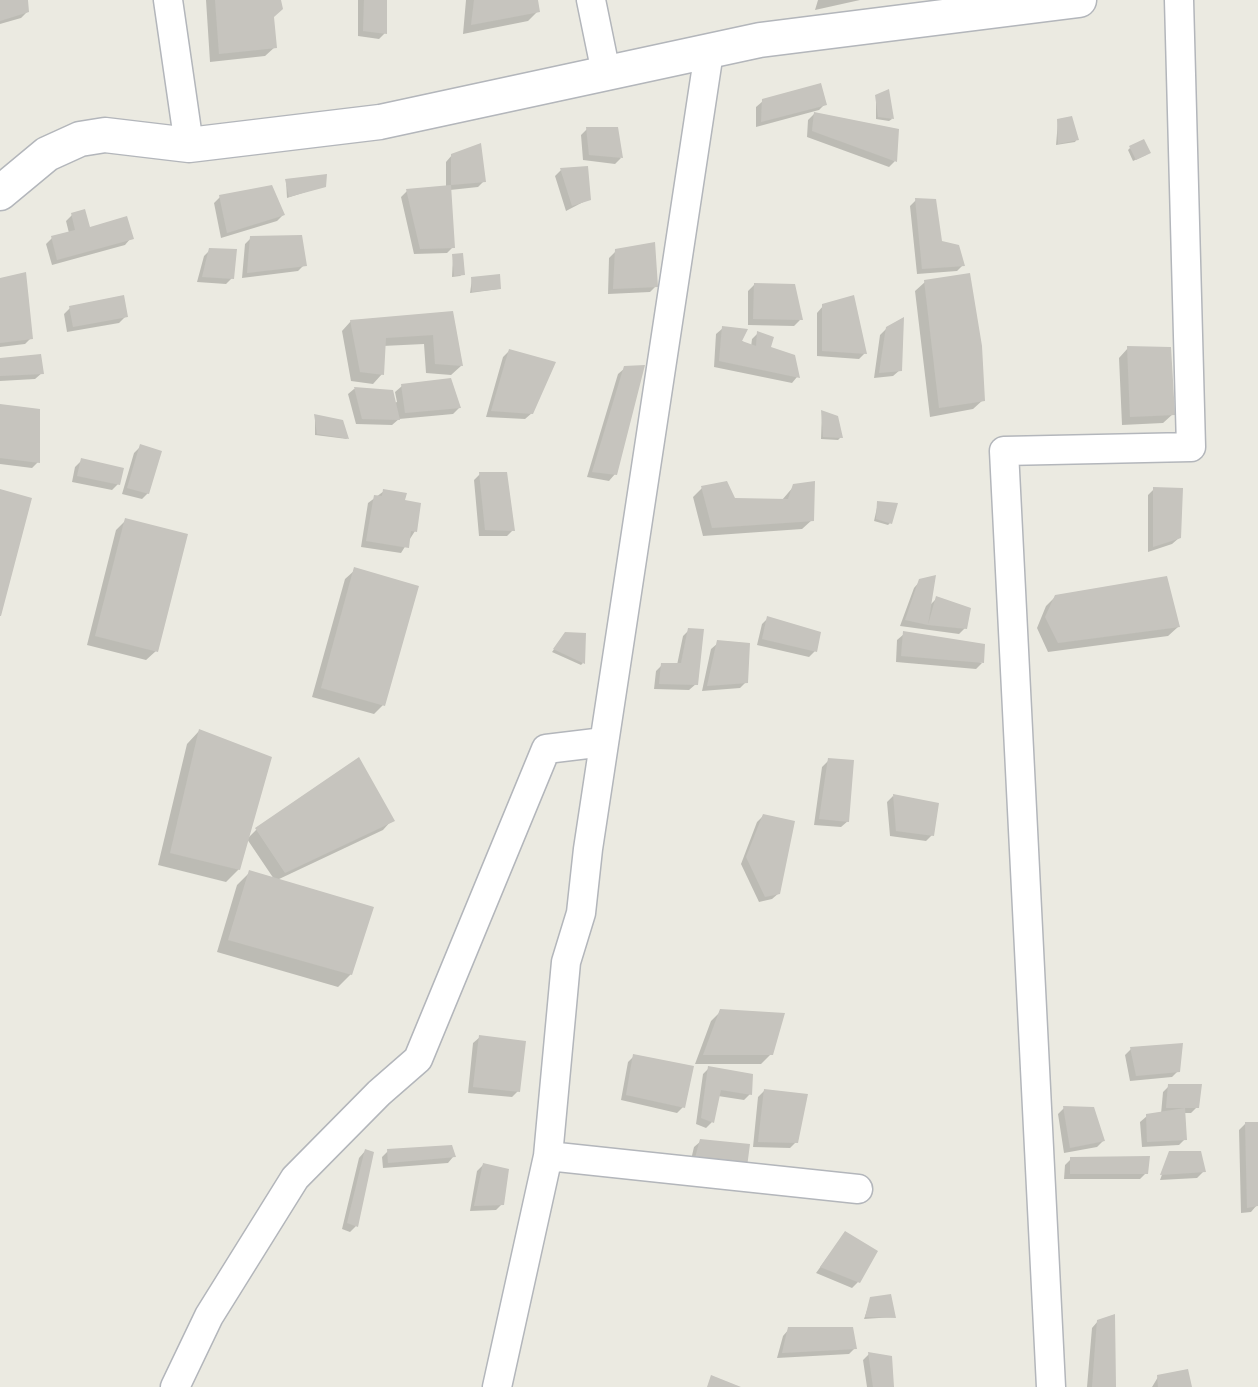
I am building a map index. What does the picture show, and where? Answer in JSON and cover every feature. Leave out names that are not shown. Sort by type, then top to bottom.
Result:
[{"type":"street","points":[[168,0],[189,145]]},
{"type":"street","points":[[591,0],[606,73]]},
{"type":"street","points":[[0,193],[47,154],[80,139],[105,135],[189,145],[380,122],[760,40],[1040,2],[1079,0]]},
{"type":"street","points":[[1051,1387],[1004,451],[1191,447],[1179,0]]},
{"type":"street","points":[[497,1387],[548,1156],[566,962],[581,913],[709,52]]},
{"type":"street","points":[[175,1387],[209,1316],[295,1178],[379,1093],[418,1059],[546,749],[604,742]]},
{"type":"street","points":[[548,1156],[858,1189]]},
{"type":"building","points":[[0,0],[28,0],[29,12],[0,21]]},
{"type":"building","points":[[215,0],[281,0],[283,9],[274,17],[277,48],[219,54]]},
{"type":"building","points":[[364,0],[387,0],[387,34],[363,31]]},
{"type":"building","points":[[474,0],[538,0],[540,12],[471,25]]},
{"type":"building","points":[[821,83],[827,105],[761,122],[762,99]]},
{"type":"building","points":[[889,89],[894,119],[878,117],[875,95]]},
{"type":"building","points":[[814,112],[899,129],[897,162],[812,131]]},
{"type":"building","points":[[1072,116],[1079,140],[1058,144],[1057,119]]},
{"type":"building","points":[[586,127],[618,127],[623,158],[589,155]]},
{"type":"building","points":[[1144,139],[1151,153],[1136,160],[1129,146]]},
{"type":"building","points":[[481,143],[486,182],[451,185],[451,154]]},
{"type":"building","points":[[588,166],[591,200],[572,206],[560,168]]},
{"type":"building","points":[[327,174],[326,187],[289,197],[285,179]]},
{"type":"building","points":[[272,185],[285,215],[227,233],[219,195]]},
{"type":"building","points":[[451,185],[455,248],[420,249],[406,189]]},
{"type":"building","points":[[915,198],[936,199],[942,241],[959,245],[965,266],[922,269]]},
{"type":"building","points":[[85,209],[90,227],[127,216],[134,239],[57,260],[51,236],[75,230],[71,213]]},
{"type":"building","points":[[302,235],[307,266],[247,273],[250,236]]},
{"type":"building","points":[[655,242],[658,287],[613,289],[615,249]]},
{"type":"building","points":[[209,248],[237,249],[234,279],[202,277]]},
{"type":"building","points":[[463,253],[465,275],[454,276],[452,254]]},
{"type":"building","points":[[26,272],[33,339],[0,343],[0,278]]},
{"type":"building","points":[[970,273],[982,346],[985,401],[939,408],[924,280]]},
{"type":"building","points":[[500,274],[501,289],[472,292],[471,277]]},
{"type":"building","points":[[754,283],[795,284],[803,320],[753,319]]},
{"type":"building","points":[[124,295],[128,317],[73,327],[69,306]]},
{"type":"building","points":[[854,295],[867,354],[822,351],[822,304]]},
{"type":"building","points":[[453,311],[463,366],[435,364],[433,335],[386,338],[384,375],[360,372],[350,320]]},
{"type":"building","points":[[904,317],[902,371],[879,373],[886,327]]},
{"type":"building","points":[[722,326],[748,329],[742,341],[756,346],[757,331],[774,337],[771,347],[795,355],[800,378],[719,361]]},
{"type":"building","points":[[1127,346],[1171,347],[1175,415],[1130,417]]},
{"type":"building","points":[[509,349],[556,362],[533,414],[491,411]]},
{"type":"building","points":[[41,354],[44,374],[0,376],[0,358]]},
{"type":"building","points":[[645,365],[617,475],[592,472],[624,366]]},
{"type":"building","points":[[451,378],[461,408],[405,413],[401,384]]},
{"type":"building","points":[[354,387],[393,390],[400,420],[362,419]]},
{"type":"building","points":[[0,404],[40,409],[40,463],[0,458]]},
{"type":"building","points":[[821,410],[838,416],[843,438],[823,437]]},
{"type":"building","points":[[314,414],[343,420],[349,439],[317,434]]},
{"type":"building","points":[[140,444],[162,451],[149,494],[127,488]]},
{"type":"building","points":[[81,458],[124,468],[120,485],[77,476]]},
{"type":"building","points":[[479,472],[507,472],[515,531],[485,530]]},
{"type":"building","points":[[727,481],[735,498],[788,499],[793,484],[815,481],[814,521],[712,528],[701,486]]},
{"type":"building","points":[[1153,487],[1183,488],[1181,538],[1153,547]]},
{"type":"building","points":[[0,489],[32,498],[1,616],[0,616]]},
{"type":"building","points":[[383,489],[407,493],[405,500],[421,503],[417,532],[411,531],[409,548],[366,541],[374,495],[382,496]]},
{"type":"building","points":[[877,501],[898,503],[892,524],[876,519]]},
{"type":"building","points":[[125,518],[188,534],[158,652],[95,636]]},
{"type":"building","points":[[354,567],[419,586],[385,706],[321,688]]},
{"type":"building","points":[[936,575],[928,625],[905,620],[919,579]]},
{"type":"building","points":[[1167,576],[1180,627],[1058,643],[1045,617],[1055,595]]},
{"type":"building","points":[[936,596],[971,608],[967,629],[928,625]]},
{"type":"building","points":[[767,616],[821,632],[817,652],[762,639]]},
{"type":"building","points":[[688,628],[704,629],[698,685],[659,684],[661,663],[681,663]]},
{"type":"building","points":[[903,631],[985,644],[984,663],[901,656]]},
{"type":"building","points":[[565,632],[586,633],[585,664],[553,649]]},
{"type":"building","points":[[717,640],[750,643],[748,683],[707,686]]},
{"type":"building","points":[[199,729],[272,757],[240,870],[170,853]]},
{"type":"building","points":[[359,757],[395,821],[285,873],[255,828]]},
{"type":"building","points":[[828,758],[854,760],[849,822],[819,819]]},
{"type":"building","points":[[893,794],[939,803],[934,836],[896,831]]},
{"type":"building","points":[[763,814],[795,821],[780,894],[765,897],[746,857]]},
{"type":"building","points":[[249,870],[374,907],[352,975],[228,940]]},
{"type":"building","points":[[720,1009],[785,1013],[773,1055],[703,1055]]},
{"type":"building","points":[[479,1035],[526,1041],[520,1092],[473,1087]]},
{"type":"building","points":[[1183,1043],[1180,1072],[1136,1076],[1130,1047]]},
{"type":"building","points":[[633,1054],[694,1066],[685,1108],[626,1095]]},
{"type":"building","points":[[708,1066],[753,1074],[752,1095],[721,1090],[714,1123],[701,1118]]},
{"type":"building","points":[[1168,1084],[1202,1084],[1199,1108],[1166,1108]]},
{"type":"building","points":[[764,1089],[808,1094],[798,1143],[758,1142]]},
{"type":"building","points":[[1063,1106],[1094,1107],[1105,1141],[1070,1148]]},
{"type":"building","points":[[1185,1108],[1187,1140],[1147,1142],[1146,1114]]},
{"type":"building","points":[[1245,1122],[1258,1122],[1258,1206],[1247,1208]]},
{"type":"building","points":[[700,1139],[750,1144],[747,1167],[695,1158]]},
{"type":"building","points":[[452,1145],[456,1157],[388,1163],[387,1149]]},
{"type":"building","points":[[365,1149],[374,1152],[358,1227],[347,1223]]},
{"type":"building","points":[[1169,1151],[1201,1151],[1206,1172],[1160,1175]]},
{"type":"building","points":[[1150,1156],[1148,1174],[1070,1174],[1070,1157]]},
{"type":"building","points":[[483,1163],[509,1169],[504,1205],[474,1206]]},
{"type":"building","points":[[845,1231],[878,1251],[860,1283],[820,1267]]},
{"type":"building","points":[[891,1294],[896,1318],[865,1317],[870,1297]]},
{"type":"building","points":[[1115,1314],[1116,1387],[1092,1387],[1097,1320]]},
{"type":"building","points":[[788,1327],[853,1327],[857,1349],[782,1353]]},
{"type":"building","points":[[868,1352],[892,1356],[894,1387],[873,1387]]},
{"type":"building","points":[[1188,1369],[1192,1387],[1158,1387],[1157,1375]]},
{"type":"building","points":[[711,1375],[741,1387],[707,1387]]}]
